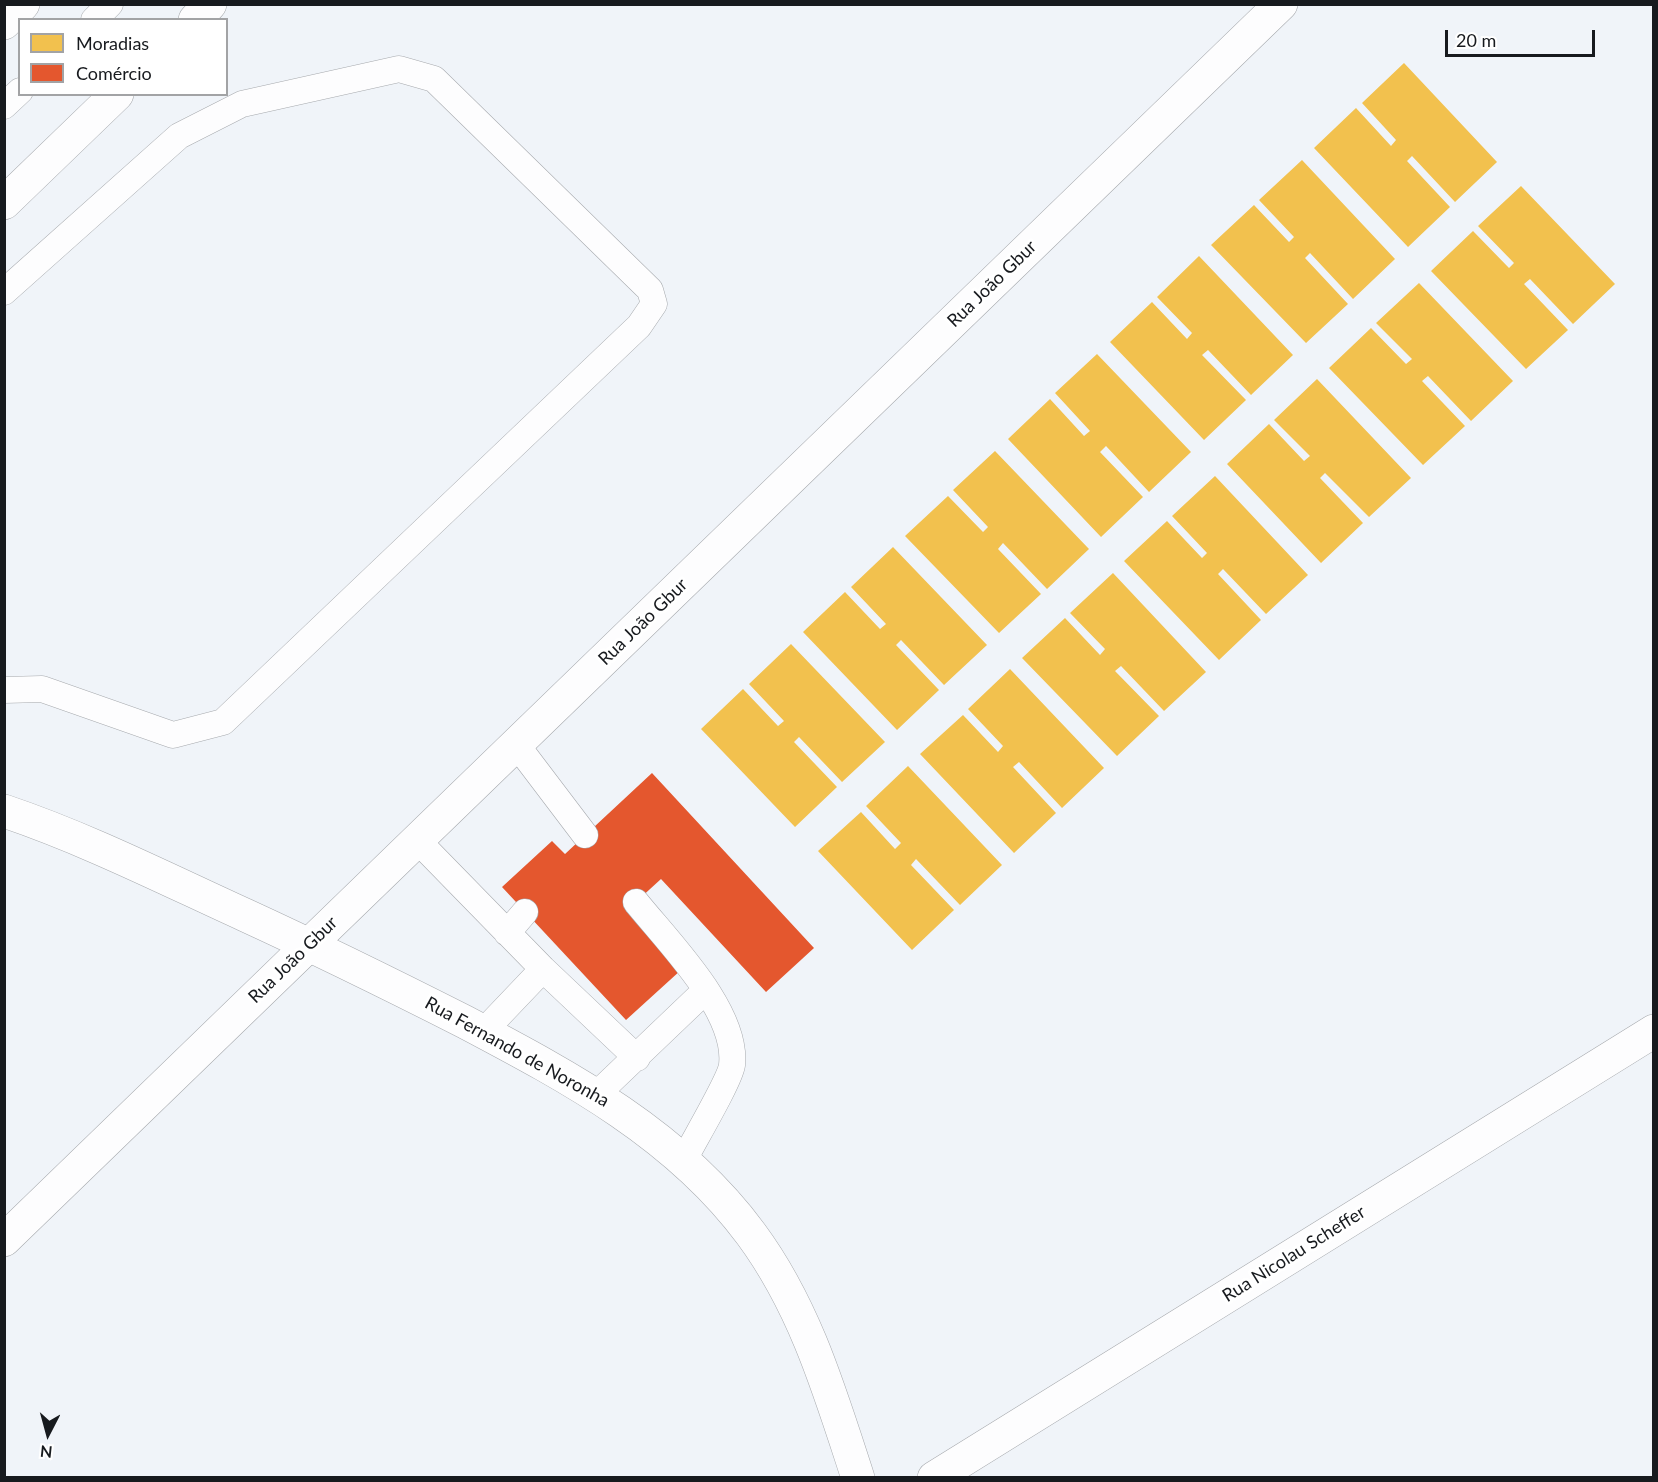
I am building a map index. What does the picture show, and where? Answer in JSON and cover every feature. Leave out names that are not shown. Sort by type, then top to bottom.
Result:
[{"type":"main road","points":[[4,23],[23,4]]},
{"type":"main road","points":[[197,18],[210,4]]},
{"type":"main road","name":"Rua João Gbur","points":[[4,1240],[1281,4]]},
{"type":"main road","points":[[4,203],[115,96]]},
{"type":"main road","name":"Rua Fernando de Noronha","points":[[4,810],[78,839],[309,944],[483,1032],[596,1095],[638,1122],[684,1160],[750,1233],[778,1273],[803,1319],[858,1478]]},
{"type":"main road","name":"Rua Nicolau Scheffer","points":[[934,1478],[1653,1031]]},
{"type":"lane","points":[[96,18],[110,4]]},
{"type":"lane","points":[[4,292],[180,136],[242,104],[399,69],[434,79],[650,290],[654,304],[639,326],[223,722],[173,735],[42,689],[4,690]]},
{"type":"lane","points":[[4,106],[18,93]]},
{"type":"lane","points":[[516,744],[585,835]]},
{"type":"lane","points":[[417,840],[543,969],[637,1058]]},
{"type":"lane","points":[[636,902],[706,990],[730,1036],[732,1067],[684,1160]]},
{"type":"lane","points":[[507,933],[525,912]]},
{"type":"lane","points":[[483,1032],[543,969]]},
{"type":"lane","points":[[596,1095],[706,990]]},
{"type":"building: Moradias","points":[[1404,63],[1497,162],[1455,202],[1412,156],[1407,161],[1450,207],[1408,247],[1314,148],[1356,108],[1391,146],[1396,140],[1362,103]]},
{"type":"building: Moradias","points":[[1302,160],[1395,259],[1353,299],[1310,253],[1305,258],[1348,304],[1306,343],[1211,245],[1254,205],[1289,242],[1294,237],[1259,200]]},
{"type":"building: Moradias","points":[[1521,186],[1615,284],[1573,324],[1530,279],[1524,284],[1568,330],[1526,369],[1431,271],[1473,231],[1509,268],[1514,263],[1478,226]]},
{"type":"building: Moradias","points":[[1199,256],[1293,355],[1251,395],[1208,350],[1202,355],[1246,400],[1204,440],[1110,342],[1152,302],[1187,339],[1192,333],[1157,297]]},
{"type":"building: Moradias","points":[[1419,283],[1513,381],[1471,421],[1428,376],[1422,381],[1465,426],[1423,465],[1329,368],[1371,328],[1406,364],[1412,359],[1376,323]]},
{"type":"building: Moradias","points":[[1097,354],[1191,452],[1149,492],[1106,446],[1100,452],[1143,497],[1101,537],[1008,439],[1050,399],[1084,436],[1090,431],[1055,393]]},
{"type":"building: Moradias","points":[[1317,379],[1411,478],[1369,517],[1325,473],[1320,478],[1363,523],[1321,563],[1227,464],[1269,424],[1304,461],[1310,456],[1274,420]]},
{"type":"building: Moradias","points":[[995,451],[1089,549],[1047,589],[1003,543],[998,549],[1041,594],[999,633],[905,536],[948,496],[983,532],[988,527],[953,490]]},
{"type":"building: Moradias","points":[[1215,476],[1308,575],[1266,614],[1223,569],[1218,574],[1261,620],[1219,660],[1124,561],[1167,521],[1202,558],[1207,553],[1172,516]]},
{"type":"building: Moradias","points":[[893,547],[987,645],[944,685],[901,640],[896,645],[939,690],[897,730],[803,632],[845,592],[880,629],[886,624],[851,587]]},
{"type":"building: Moradias","points":[[1113,573],[1206,672],[1164,711],[1121,666],[1115,671],[1159,716],[1117,756],[1022,658],[1065,618],[1100,655],[1105,649],[1070,613]]},
{"type":"building: Moradias","points":[[791,644],[885,742],[842,782],[799,737],[794,742],[837,787],[795,827],[701,729],[743,689],[778,726],[784,721],[749,684]]},
{"type":"building: Moradias","points":[[1010,669],[1104,768],[1062,808],[1019,762],[1013,767],[1056,813],[1014,853],[920,754],[963,715],[998,752],[1003,746],[968,709]]},
{"type":"building: Moradias","points":[[908,766],[1002,865],[960,905],[916,859],[911,865],[954,910],[912,950],[818,851],[861,812],[895,849],[901,843],[866,806]]},
{"type":"building: Comércio","points":[[652,773],[814,948],[766,992],[661,879],[626,911],[681,970],[626,1020],[502,887],[552,841],[565,854]]}]
